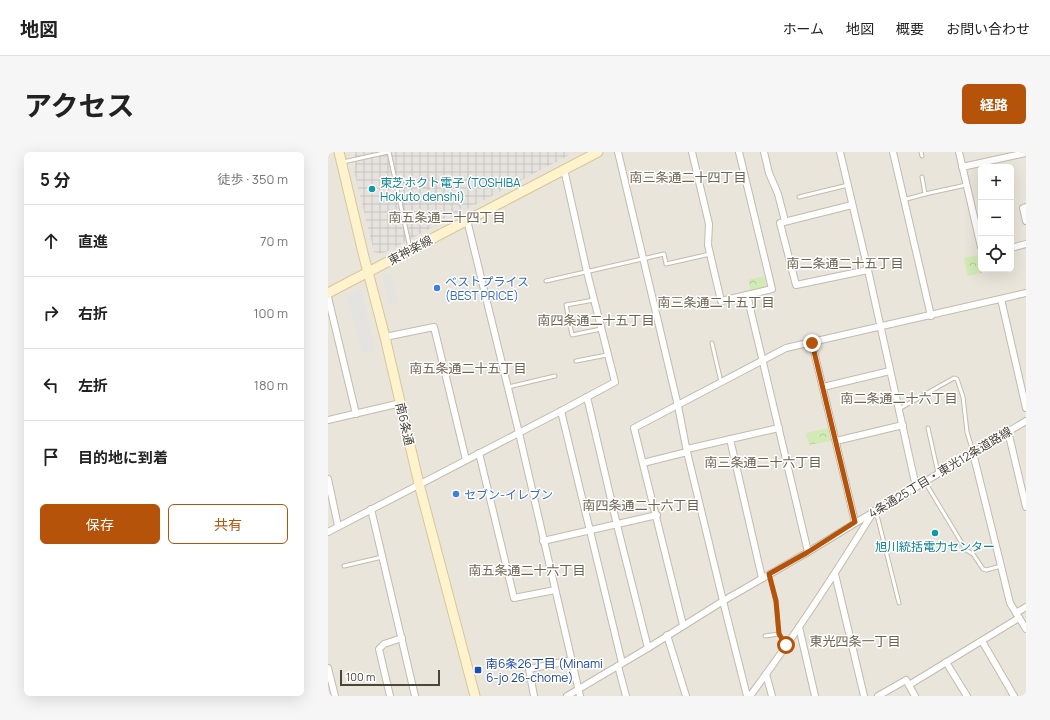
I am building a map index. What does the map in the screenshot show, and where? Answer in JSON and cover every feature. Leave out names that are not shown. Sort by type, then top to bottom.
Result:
[{"type":"street","name":"南6条通","points":[[339,152],[401,403],[419,484],[475,696]]},
{"type":"street","name":"東神楽線","points":[[328,294],[598,152]]},
{"type":"street","points":[[618,152],[723,601],[749,696]]},
{"type":"street","points":[[692,152],[710,224],[708,245],[721,301],[772,289],[739,152]]},
{"type":"street","points":[[764,152],[769,173],[778,194],[785,221]]},
{"type":"street","points":[[840,152],[916,487]]},
{"type":"street","points":[[893,152],[931,316]]},
{"type":"street","points":[[959,152],[978,236]]},
{"type":"street","points":[[962,167],[1026,153]]},
{"type":"street","points":[[328,532],[615,382],[587,272],[564,170]]},
{"type":"street","points":[[852,205],[780,223],[796,285],[868,270]]},
{"type":"street","points":[[1026,207],[1023,208],[1026,221]]},
{"type":"street","points":[[468,220],[580,696]]},
{"type":"street","points":[[1014,247],[1026,244]]},
{"type":"street","points":[[683,625],[657,515],[634,428],[786,348],[1026,293]]},
{"type":"street","points":[[747,295],[808,552]]},
{"type":"street","points":[[328,297],[356,414]]},
{"type":"street","points":[[1001,299],[1026,408]]},
{"type":"street","points":[[385,337],[434,327],[466,460]]},
{"type":"street","points":[[812,343],[855,522]]},
{"type":"street","points":[[823,387],[890,371]]},
{"type":"street","points":[[587,397],[648,648]]},
{"type":"street","points":[[328,420],[401,403]]},
{"type":"street","points":[[561,411],[590,531],[626,696]]},
{"type":"street","name":"4条通25丁目・東光12条道路線","points":[[567,696],[723,601],[808,552],[855,522],[1026,421]]},
{"type":"street","points":[[836,441],[903,425]]},
{"type":"street","points":[[643,462],[730,439],[779,428]]},
{"type":"street","points":[[1008,432],[1026,507]]},
{"type":"street","points":[[730,439],[762,578]]},
{"type":"street","points":[[479,453],[514,598],[555,590]]},
{"type":"street","points":[[973,453],[1010,603],[1026,629]]},
{"type":"street","points":[[328,479],[338,526]]},
{"type":"street","points":[[371,509],[415,696]]},
{"type":"street","points":[[749,696],[766,674],[835,574],[875,510]]},
{"type":"street","points":[[544,541],[657,515]]},
{"type":"street","points":[[835,574],[864,696]]},
{"type":"street","points":[[908,685],[982,641],[1018,615],[1026,607]]},
{"type":"street","points":[[799,627],[815,696]]},
{"type":"street","points":[[667,636],[686,696]]},
{"type":"street","points":[[390,696],[380,649],[384,644],[402,638]]},
{"type":"street","points":[[982,641],[1014,696]]},
{"type":"street","points":[[534,696],[529,669],[572,660]]},
{"type":"street","points":[[946,662],[967,696]]},
{"type":"street","points":[[328,668],[334,696]]},
{"type":"street","points":[[766,674],[772,696]]},
{"type":"street","points":[[878,696],[906,680],[915,696]]},
{"type":"lane","points":[[342,163],[388,152],[411,250]]},
{"type":"lane","points":[[921,152],[922,156]]},
{"type":"lane","points":[[922,177],[925,194]]},
{"type":"lane","points":[[799,197],[848,185]]},
{"type":"lane","points":[[903,200],[966,185]]},
{"type":"lane","points":[[546,281],[664,254],[666,264],[711,254]]},
{"type":"lane","points":[[594,300],[566,305],[572,335],[601,329]]},
{"type":"lane","points":[[712,343],[721,383]]},
{"type":"lane","points":[[576,362],[607,355]]},
{"type":"lane","points":[[508,387],[555,376]]},
{"type":"lane","points":[[899,409],[954,378],[957,379],[963,397],[967,432],[973,453]]},
{"type":"lane","points":[[928,428],[938,474]]},
{"type":"lane","points":[[924,482],[966,550],[974,554],[983,569],[986,570],[1000,566]]},
{"type":"lane","points":[[875,510],[899,603]]},
{"type":"lane","points":[[344,566],[382,557]]},
{"type":"lane","points":[[769,574],[776,601],[779,634],[786,645]]},
{"type":"lane","points":[[765,636],[779,634]]},
{"type":"shaded area","points":[[328,152],[1026,152],[1026,696],[328,696]]},
{"type":"shaded area","points":[[354,152],[569,152],[569,155],[382,254],[374,252],[354,170],[356,159]]},
{"type":"shaded area","points":[[391,272],[398,303],[389,305],[383,279],[384,276]]},
{"type":"shaded area","points":[[358,289],[361,290],[375,350],[362,353],[347,295]]},
{"type":"green space","points":[[977,255],[978,272],[982,273],[968,276],[964,258]]},
{"type":"green space","points":[[764,276],[766,285],[762,289],[751,291],[748,280]]},
{"type":"green space","points":[[828,428],[831,441],[809,445],[806,433]]},
{"type":"place","name":"東芝ホクト電子 (TOSHIBA Hokuto denshi)","points":[[372,189]]},
{"type":"place","name":"ベストプライス (BEST PRICE)","points":[[437,288]]},
{"type":"place","name":"セブン-イレブン","points":[[456,494]]},
{"type":"place","name":"旭川統括電力センター","points":[[935,533]]},
{"type":"place","name":"南6条26丁目 (Minami 6-jo 26-chome)","points":[[478,670]]},
{"type":"district","name":"南三条通二十四丁目","points":[[688,177]]},
{"type":"district","name":"南五条通二十四丁目","points":[[447,217]]},
{"type":"district","name":"南二条通二十五丁目","points":[[845,263]]},
{"type":"district","name":"南三条通二十五丁目","points":[[716,302]]},
{"type":"district","name":"南四条通二十五丁目","points":[[596,320]]},
{"type":"district","name":"南五条通二十五丁目","points":[[468,368]]},
{"type":"district","name":"南二条通二十六丁目","points":[[899,398]]},
{"type":"district","name":"南三条通二十六丁目","points":[[763,462]]},
{"type":"district","name":"南四条通二十六丁目","points":[[641,505]]},
{"type":"district","name":"南五条通二十六丁目","points":[[527,570]]},
{"type":"district","name":"東光四条一丁目","points":[[855,641]]},
{"type":"route","points":[[786,645],[779,634],[776,601],[769,574],[808,552],[855,522],[812,343]]}]
